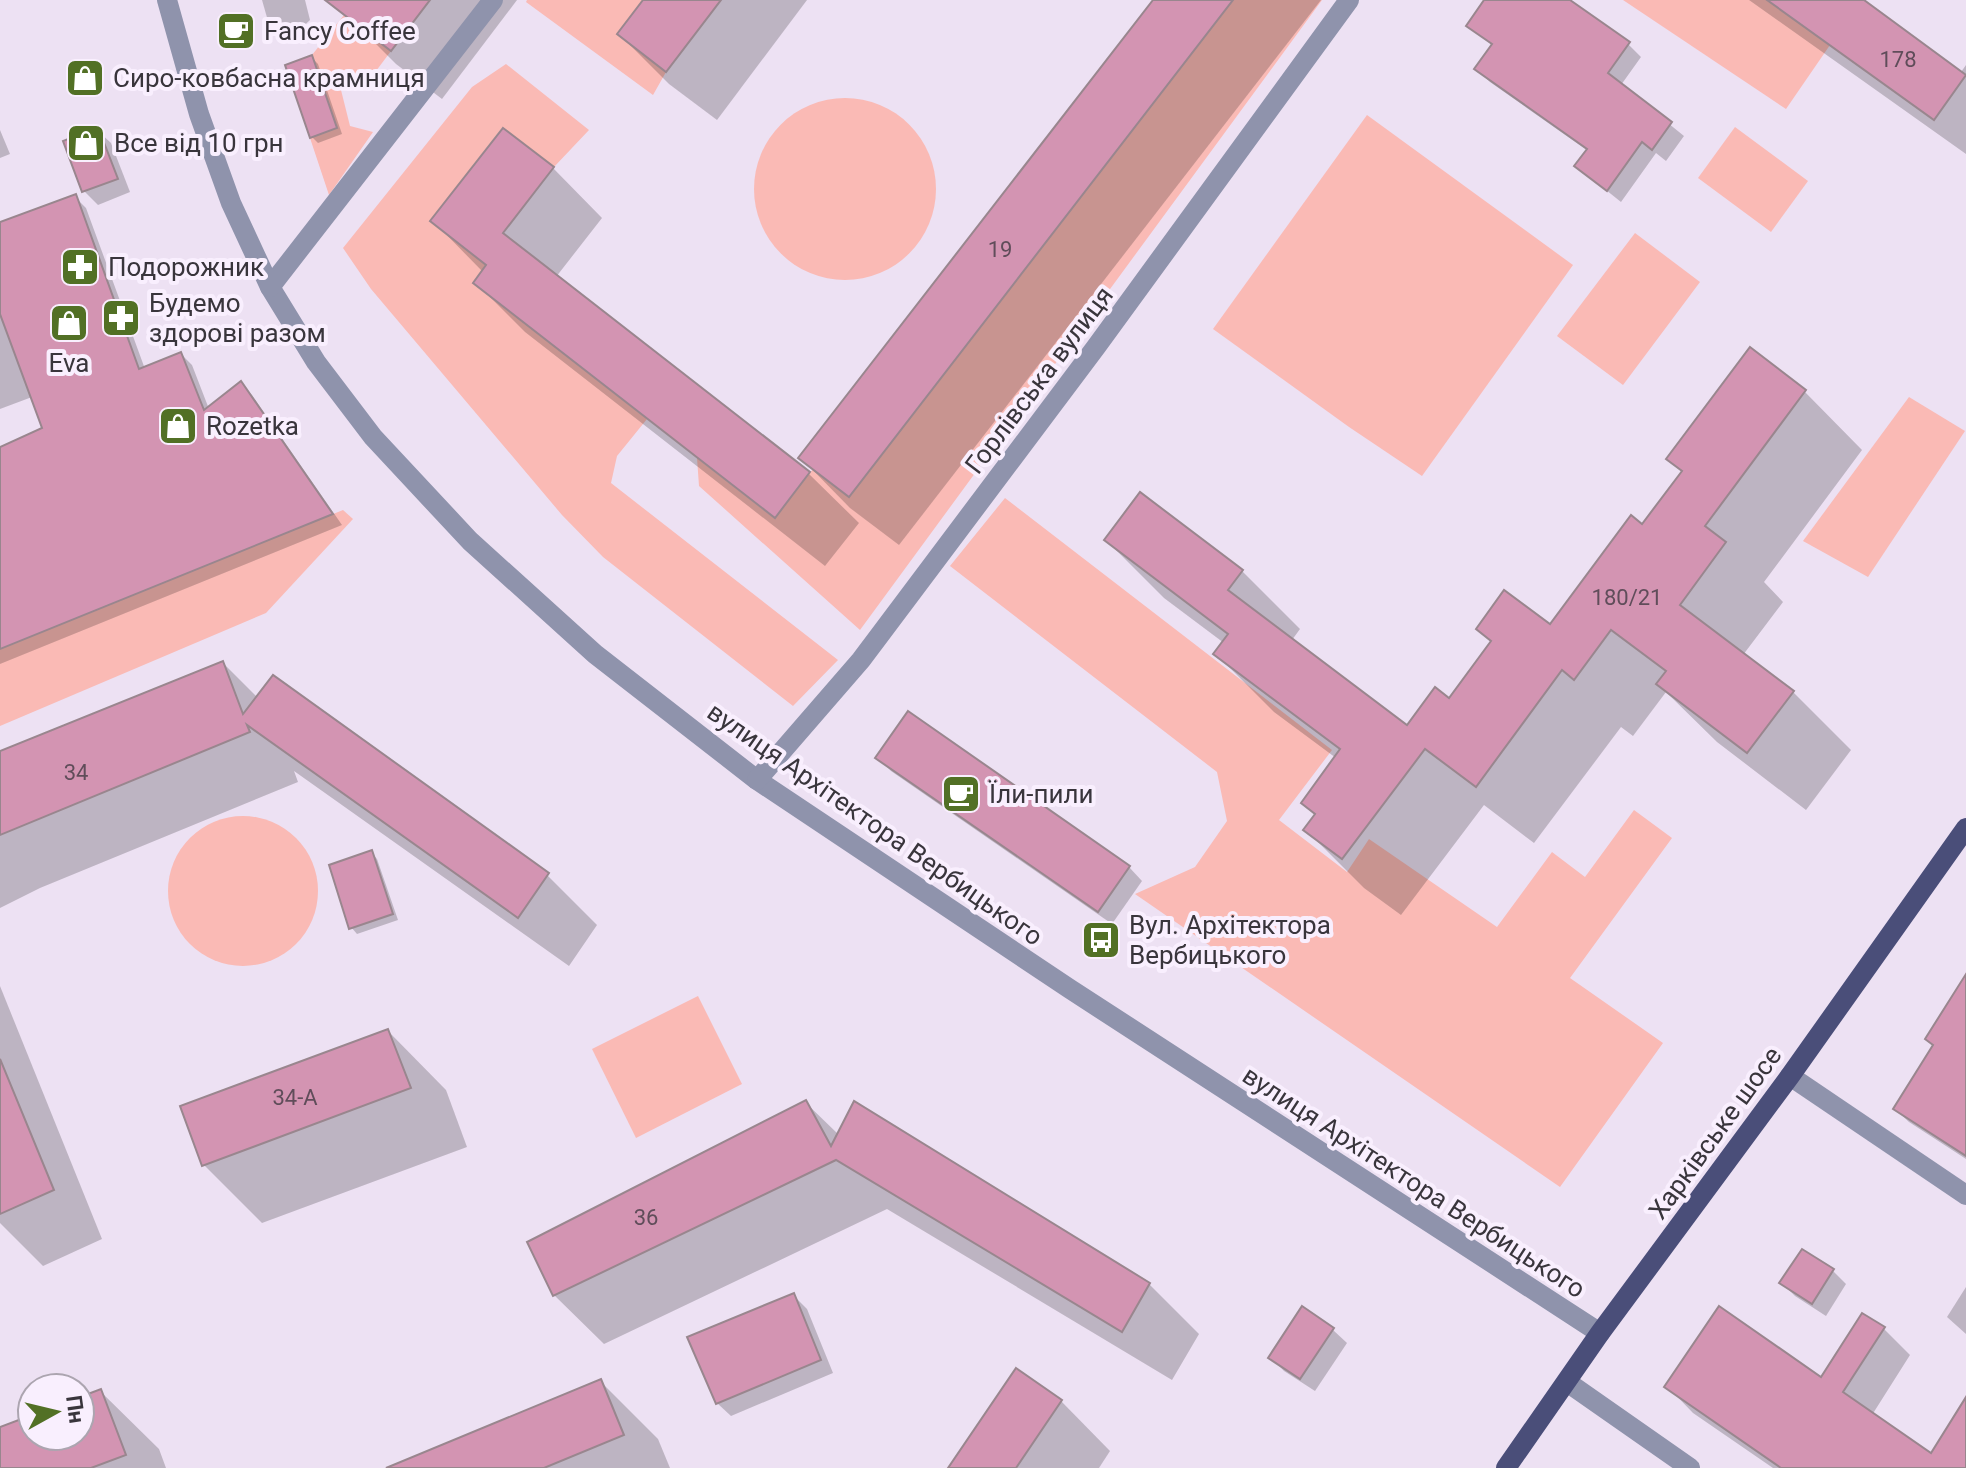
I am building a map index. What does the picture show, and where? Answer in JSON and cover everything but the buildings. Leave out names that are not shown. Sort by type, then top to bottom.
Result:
[{"type":"main road","name":"Харківське шосе","points":[[1506,1468],[1600,1333],[1790,1076],[1966,828]]},
{"type":"street","name":"вулиця Архітектора Вербицького","points":[[167,0],[199,114],[231,203],[270,287],[316,362],[373,437],[470,541],[595,654],[757,780],[1070,989],[1600,1333]]},
{"type":"street","points":[[270,287],[493,0]]},
{"type":"street","name":"Горлівська вулиця","points":[[757,780],[861,660],[1104,337],[1349,0]]},
{"type":"street","points":[[1790,1076],[1966,1195]]},
{"type":"street","points":[[1567,1382],[1690,1468]]},
{"type":"shaded area","points":[[643,0],[617,34],[666,72],[653,95],[526,2]]},
{"type":"shaded area","points":[[1233,0],[1322,0],[860,630],[699,486],[697,458],[774,518],[813,469],[849,497]]},
{"type":"shaded area","points":[[1623,0],[1767,0],[1830,45],[1786,109]]},
{"type":"shaded area","points":[[344,15],[391,51],[373,75],[339,82],[350,126],[373,132],[329,195],[310,138],[337,128],[312,55]]},
{"type":"shaded area","points":[[506,64],[589,130],[554,167],[502,128],[430,221],[486,265],[473,283],[647,419],[617,456],[611,483],[838,660],[793,706],[603,557],[562,515],[371,289],[343,248],[472,87]]},
{"type":"shaded area","points":[[845,98],[880,105],[909,125],[929,154],[936,189],[929,224],[909,253],[880,273],[845,280],[810,273],[781,253],[761,224],[754,189],[761,154],[781,125],[810,105]]},
{"type":"shaded area","points":[[1367,115],[1573,265],[1422,476],[1213,329]]},
{"type":"shaded area","points":[[1735,127],[1808,181],[1771,232],[1698,178]]},
{"type":"shaded area","points":[[1635,233],[1700,282],[1623,385],[1557,336]]},
{"type":"shaded area","points":[[1909,397],[1965,431],[1868,577],[1803,541]]},
{"type":"shaded area","points":[[1005,498],[1332,750],[1279,820],[1347,872],[1369,839],[1497,927],[1552,852],[1585,877],[1634,810],[1672,838],[1570,978],[1663,1043],[1560,1187],[1135,894],[1195,867],[1227,821],[1217,772],[950,566]]},
{"type":"shaded area","points":[[343,510],[353,519],[266,613],[0,726],[0,649]]},
{"type":"shaded area","points":[[243,816],[272,821],[296,838],[313,862],[318,891],[313,920],[296,944],[272,961],[243,966],[214,961],[190,944],[173,920],[168,891],[173,862],[190,838],[214,821]]},
{"type":"shaded area","points":[[698,996],[742,1084],[636,1138],[592,1049]]},
{"type":"place","name":"Fancy Coffee","points":[[236,31]]},
{"type":"place","name":"Сиро-ковбасна крамниця","points":[[85,78]]},
{"type":"place","name":"Все від 10 грн","points":[[86,143]]},
{"type":"place","name":"Подорожник","points":[[80,267]]},
{"type":"place","name":"Будемо здорові разом","points":[[121,318]]},
{"type":"place","name":"Eva","points":[[69,323]]},
{"type":"place","name":"Rozetka","points":[[178,426]]},
{"type":"place","name":"Їли-пили","points":[[961,794]]},
{"type":"place","name":"Вул. Архітектора Вербицького","points":[[1101,940]]}]
